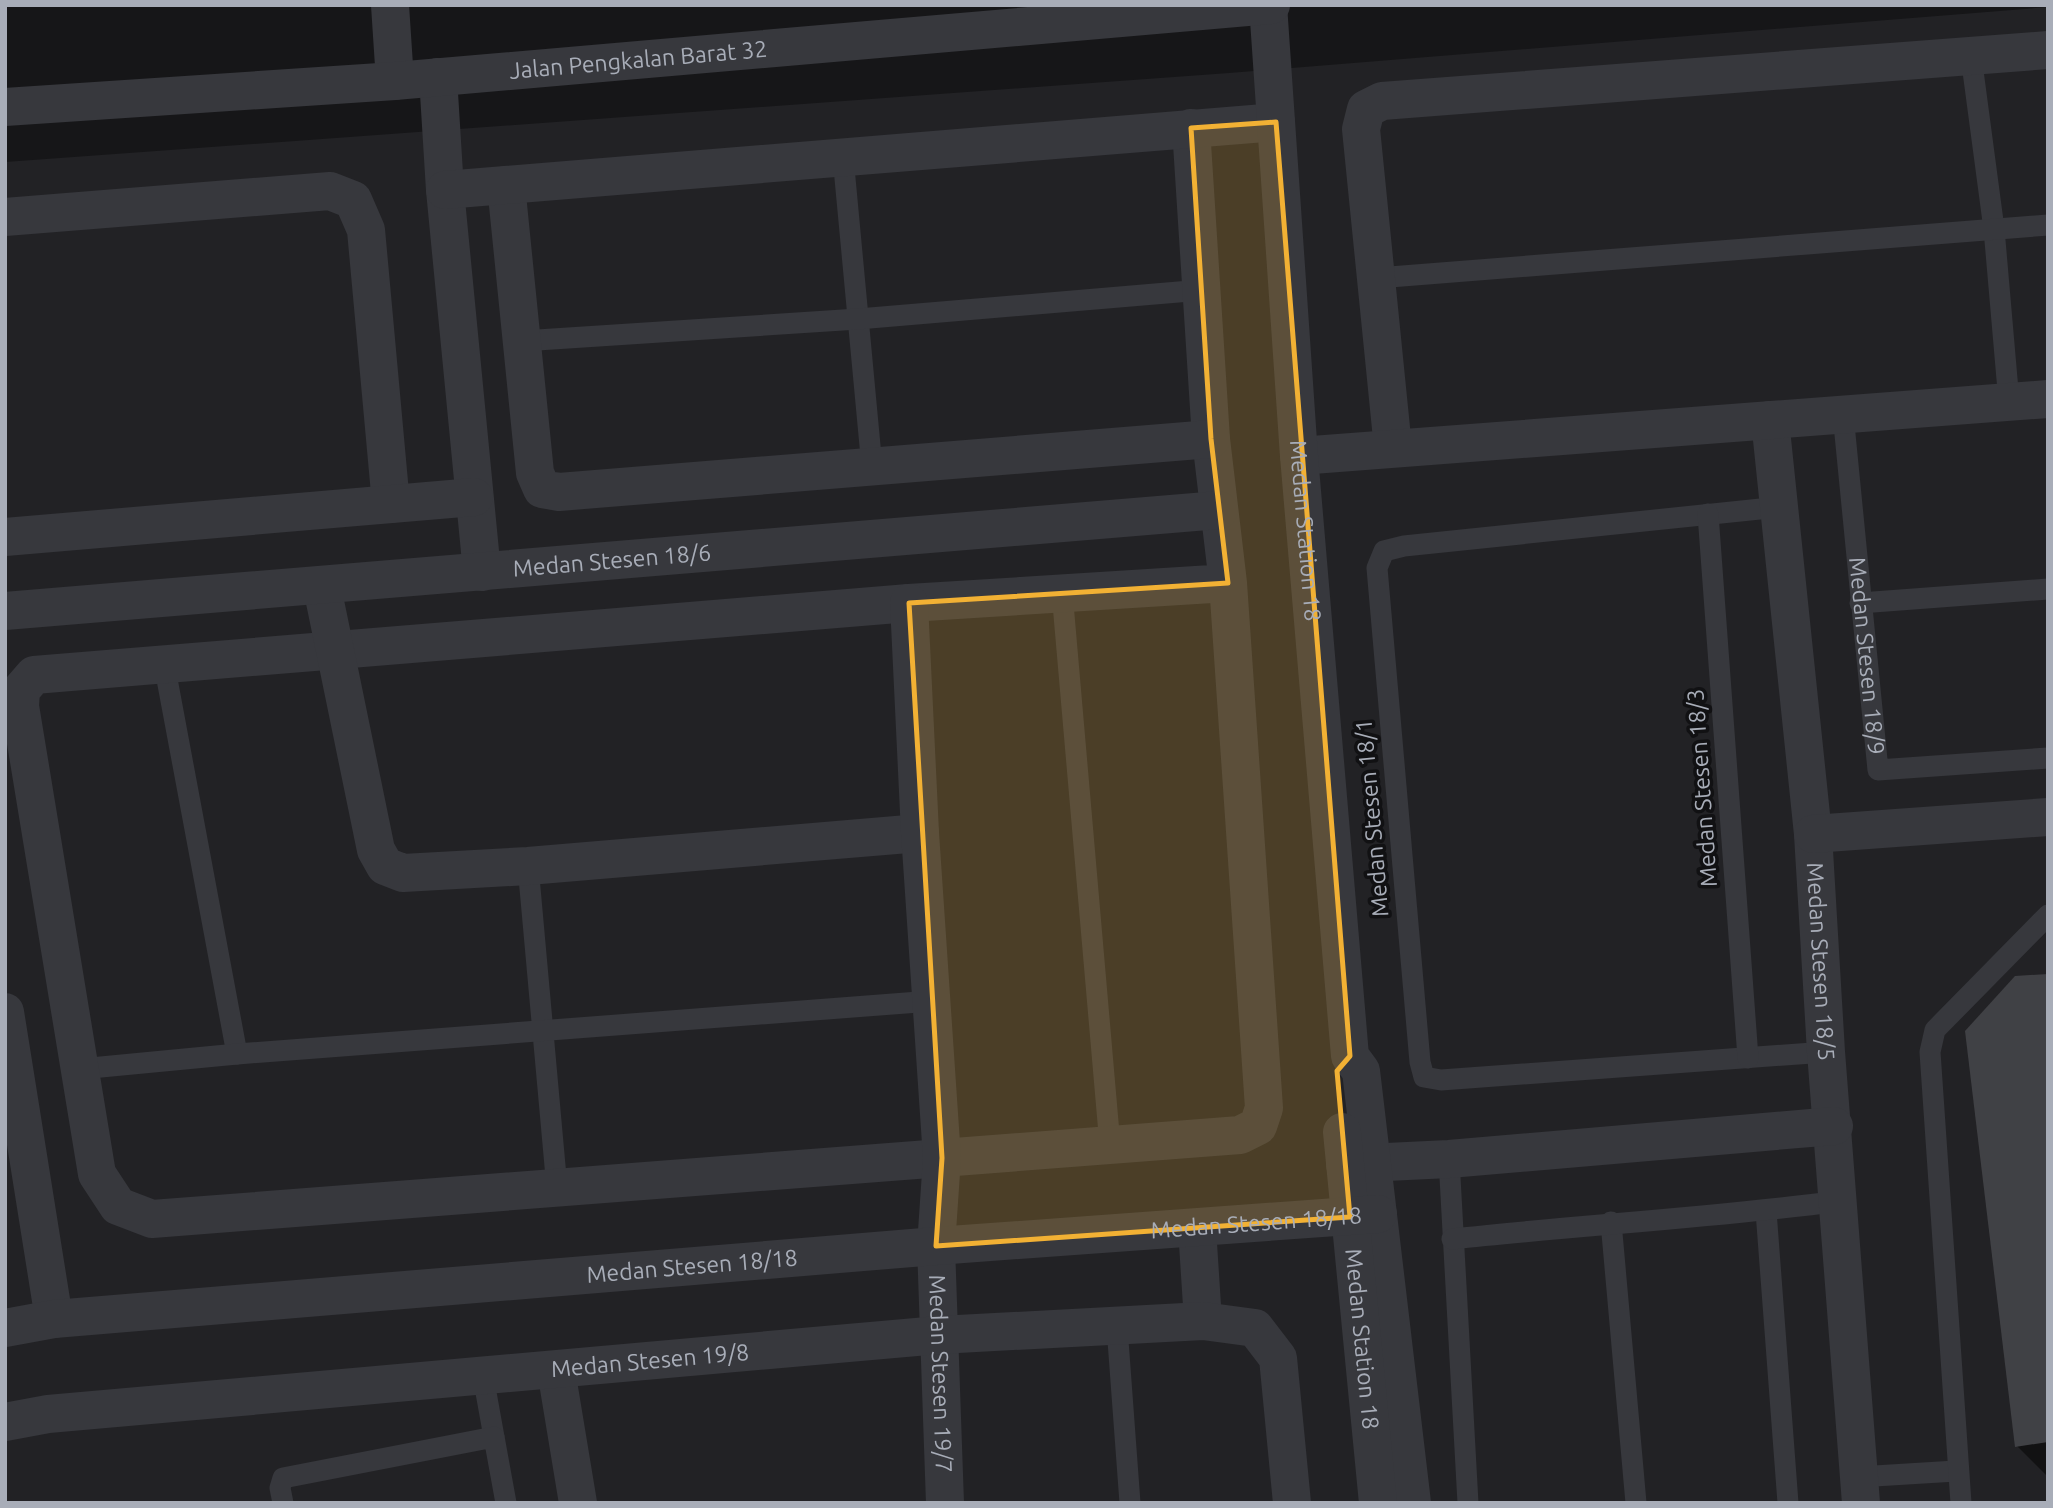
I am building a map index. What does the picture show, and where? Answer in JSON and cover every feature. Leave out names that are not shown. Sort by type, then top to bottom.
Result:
[{"type":"street","points":[[390,5],[395,81]]},
{"type":"street","name":"Jalan Pengkalan Barat 32","points":[[5,107],[395,81],[1270,5]]},
{"type":"street","name":"Medan Station 18","points":[[1270,5],[1299,456],[1350,1056],[1361,1070],[1358,1163],[1364,1216],[1412,1503]]},
{"type":"street","points":[[1393,448],[1361,129],[1366,109],[1382,101],[2048,50]]},
{"type":"street","points":[[438,77],[445,190],[482,572]]},
{"type":"street","points":[[445,190],[1276,122]]},
{"type":"street","points":[[1191,128],[1212,439],[1228,583],[1263,1118],[1250,1132],[1240,1135],[152,1219],[118,1206],[97,1174],[22,719],[21,690],[34,675],[909,603],[1228,583]]},
{"type":"street","points":[[506,185],[535,473],[542,489],[559,492],[1212,439]]},
{"type":"street","points":[[5,217],[330,191],[353,200],[366,230],[391,504]]},
{"type":"street","points":[[1299,456],[2048,399]]},
{"type":"street","name":"Medan Stesen 18/5","points":[[1770,420],[1813,834],[1826,1052],[1840,1201],[1860,1490]]},
{"type":"street","points":[[5,537],[474,497]]},
{"type":"street","name":"Medan Stesen 18/6","points":[[5,611],[322,587],[1219,510]]},
{"type":"street","points":[[322,587],[337,648],[376,850],[385,866],[402,873],[527,866],[920,833]]},
{"type":"street","name":"Medan Stesen 19/7","points":[[909,603],[920,833],[942,1158],[936,1246],[945,1503]]},
{"type":"street","points":[[1813,834],[2048,817]]},
{"type":"street","points":[[5,1012],[54,1319]]},
{"type":"street","points":[[1358,1163],[1449,1159],[1834,1126]]},
{"type":"street","name":"Medan Station 18","points":[[1364,1216],[1378,1503]]},
{"type":"street","name":"Medan Stesen 18/18","points":[[5,1328],[54,1319],[936,1246],[1364,1216]]},
{"type":"street","points":[[1197,1228],[1203,1321]]},
{"type":"street","name":"Medan Stesen 19/8","points":[[5,1423],[48,1414],[939,1335],[1203,1321],[1255,1328],[1278,1358],[1292,1503]]},
{"type":"street","points":[[556,1370],[578,1503]]},
{"type":"lane","points":[[1971,56],[1994,229],[2009,402]]},
{"type":"lane","points":[[843,157],[872,467]]},
{"type":"lane","points":[[1377,278],[2048,225]]},
{"type":"lane","points":[[522,341],[858,319],[1202,290]]},
{"type":"lane","name":"Medan Stesen 18/9","points":[[1843,414],[1878,770],[2048,758]]},
{"type":"lane","name":"Medan Stesen 18/1","points":[[1780,507],[1404,546],[1384,551],[1377,568],[1420,1062],[1424,1077],[1441,1080],[1826,1052]]},
{"type":"lane","name":"Medan Stesen 18/3","points":[[1708,514],[1748,1058]]},
{"type":"lane","points":[[1860,603],[2048,589]]},
{"type":"lane","points":[[1062,592],[1110,1145]]},
{"type":"lane","points":[[164,663],[237,1054]]},
{"type":"lane","points":[[527,866],[557,1188]]},
{"type":"lane","points":[[1961,1503],[1956,1471],[1930,1052],[1935,1030],[2048,915]]},
{"type":"lane","points":[[80,1069],[237,1054],[932,1001]]},
{"type":"lane","points":[[1449,1159],[1468,1503]]},
{"type":"lane","points":[[1452,1239],[1611,1222],[1766,1211],[1840,1201]]},
{"type":"lane","points":[[1766,1211],[1788,1503]]},
{"type":"lane","points":[[1611,1222],[1636,1503]]},
{"type":"lane","points":[[1117,1327],[1130,1503]]},
{"type":"lane","points":[[483,1376],[506,1503]]},
{"type":"lane","points":[[283,1503],[280,1488],[283,1478],[294,1474],[494,1437]]},
{"type":"lane","points":[[1860,1490],[1956,1471]]},
{"type":"highlighted area","points":[[1276,122],[1350,1056],[1337,1071],[1350,1217],[936,1246],[942,1158],[909,603],[1228,583],[1211,439],[1191,128]]},
{"type":"shaded area","points":[[2048,7],[2048,1503],[5,1503],[5,162],[1229,73]]},
{"type":"building","points":[[2048,974],[2048,1442],[2015,1447],[1965,1031],[2015,976]]}]
